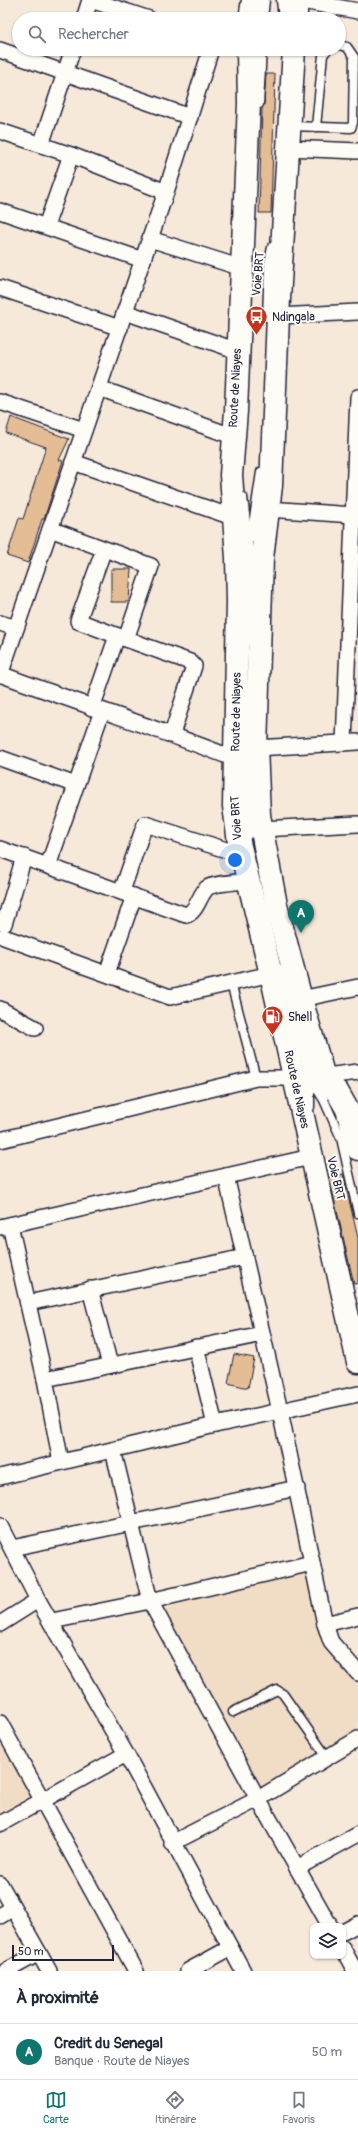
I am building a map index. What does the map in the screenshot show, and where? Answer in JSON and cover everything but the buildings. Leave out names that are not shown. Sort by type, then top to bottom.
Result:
[{"type":"main road","points":[[251,12],[253,0]]},
{"type":"main road","points":[[296,0],[296,12]]},
{"type":"main road","name":"Route de Niayes","points":[[250,56],[236,411],[237,443],[231,475],[235,518],[253,880],[275,969],[309,1077],[338,1093],[346,1109],[358,1149]]},
{"type":"main road","name":"Route de Niayes","points":[[251,843],[238,842],[234,806],[246,751],[262,558],[271,486],[272,319],[290,126],[294,56]]},
{"type":"main road","name":"Route de Niayes","points":[[251,843],[276,905],[301,999],[309,1077],[311,1157],[358,1362]]},
{"type":"street","points":[[87,12],[91,0],[128,12]]},
{"type":"street","points":[[296,0],[358,11]]},
{"type":"street","points":[[0,50],[12,54]]},
{"type":"street","points":[[17,56],[190,117]]},
{"type":"street","points":[[41,145],[71,56]]},
{"type":"street","points":[[209,56],[166,192],[0,675],[172,734],[246,751],[351,743],[358,397]]},
{"type":"street","points":[[0,132],[71,155],[166,192]]},
{"type":"street","points":[[288,148],[358,151]]},
{"type":"street","points":[[46,226],[71,155]]},
{"type":"street","points":[[0,211],[143,260]]},
{"type":"street","points":[[150,239],[242,268]]},
{"type":"street","points":[[0,288],[120,328]]},
{"type":"street","points":[[125,312],[238,351]]},
{"type":"street","points":[[272,319],[358,312]]},
{"type":"street","points":[[99,388],[237,443]]},
{"type":"street","points":[[0,402],[84,430]]},
{"type":"street","points":[[73,462],[235,518]]},
{"type":"street","points":[[268,509],[355,510]]},
{"type":"street","points":[[48,866],[76,785],[97,709],[121,638],[151,566],[50,529]]},
{"type":"street","points":[[104,549],[78,621],[190,662],[194,666],[172,734]]},
{"type":"street","points":[[0,623],[16,628]]},
{"type":"street","points":[[0,758],[76,785]]},
{"type":"street","points":[[107,973],[145,824],[251,843],[358,824]]},
{"type":"street","points":[[0,849],[128,893],[186,915],[194,910],[199,897],[209,887],[253,880]]},
{"type":"street","points":[[24,857],[2,933],[170,997],[231,983],[275,969]]},
{"type":"street","points":[[301,999],[358,987]]},
{"type":"street","points":[[0,1009],[35,1028]]},
{"type":"street","points":[[0,1140],[256,1078],[309,1077],[358,1072]]},
{"type":"street","points":[[61,1462],[45,1379],[28,1303],[5,1226],[311,1157]]},
{"type":"street","points":[[226,1176],[280,1411],[325,1624],[331,1642],[358,1673]]},
{"type":"street","points":[[28,1303],[245,1257]]},
{"type":"street","points":[[90,1290],[110,1365]]},
{"type":"street","points":[[45,1379],[262,1334]]},
{"type":"street","points":[[196,1347],[215,1425]]},
{"type":"street","points":[[0,1477],[215,1425],[358,1394]]},
{"type":"street","points":[[113,1450],[150,1601],[258,1799],[328,1923]]},
{"type":"street","points":[[12,1548],[297,1488]]},
{"type":"street","points":[[0,1526],[38,1600],[52,1621],[126,1754],[172,1843],[243,1971]]},
{"type":"street","points":[[52,1621],[150,1601],[312,1563]]},
{"type":"street","points":[[0,1624],[38,1600]]},
{"type":"street","points":[[325,1624],[358,1616]]},
{"type":"street","points":[[0,1723],[136,1971]]},
{"type":"street","points":[[172,1843],[258,1799],[358,1739]]},
{"type":"street","points":[[0,1824],[126,1754]]},
{"type":"street","points":[[297,1868],[358,1834]]},
{"type":"street","points":[[0,1884],[49,1971]]},
{"type":"street","points":[[0,1916],[13,1908]]},
{"type":"street","points":[[346,1930],[358,1924]]},
{"type":"street","points":[[188,1971],[230,1948]]},
{"type":"street","points":[[6,1971],[39,1953]]},
{"type":"street","points":[[346,1954],[355,1971]]},
{"type":"lane","points":[[264,12],[266,0]]},
{"type":"lane","points":[[281,0],[282,12]]},
{"type":"lane","points":[[290,126],[351,128],[354,57],[346,47]]},
{"type":"lane","points":[[251,56],[259,112]]},
{"type":"lane","points":[[316,127],[322,56]]},
{"type":"lane","name":"Voie BRT","points":[[272,319],[269,263],[277,219],[282,96]]},
{"type":"lane","name":"Voie BRT","points":[[237,443],[248,262],[252,232]]},
{"type":"lane","points":[[249,548],[262,461]]},
{"type":"lane","points":[[242,487],[249,548],[248,648]]},
{"type":"lane","points":[[253,880],[266,917]]},
{"type":"lane","points":[[231,983],[256,1078]]},
{"type":"lane","name":"Voie BRT","points":[[309,1077],[324,1100],[341,1138],[358,1213]]},
{"type":"lane","name":"Voie BRT","points":[[309,1077],[310,1108],[316,1143],[358,1328]]},
{"type":"lane","points":[[233,1712],[277,1690],[282,1694],[327,1757]]},
{"type":"shaded area","points":[[304,1569],[310,1573],[325,1646],[358,1682],[358,1735],[266,1786],[258,1785],[163,1613],[166,1608]]},
{"type":"shaded area","points":[[0,1733],[36,1799],[0,1819]]},
{"type":"place","name":"Ndingala","points":[[257,336]]},
{"type":"place","name":"Credit du Senegal","points":[[301,933]]},
{"type":"place","name":"Shell","points":[[273,1036]]}]
